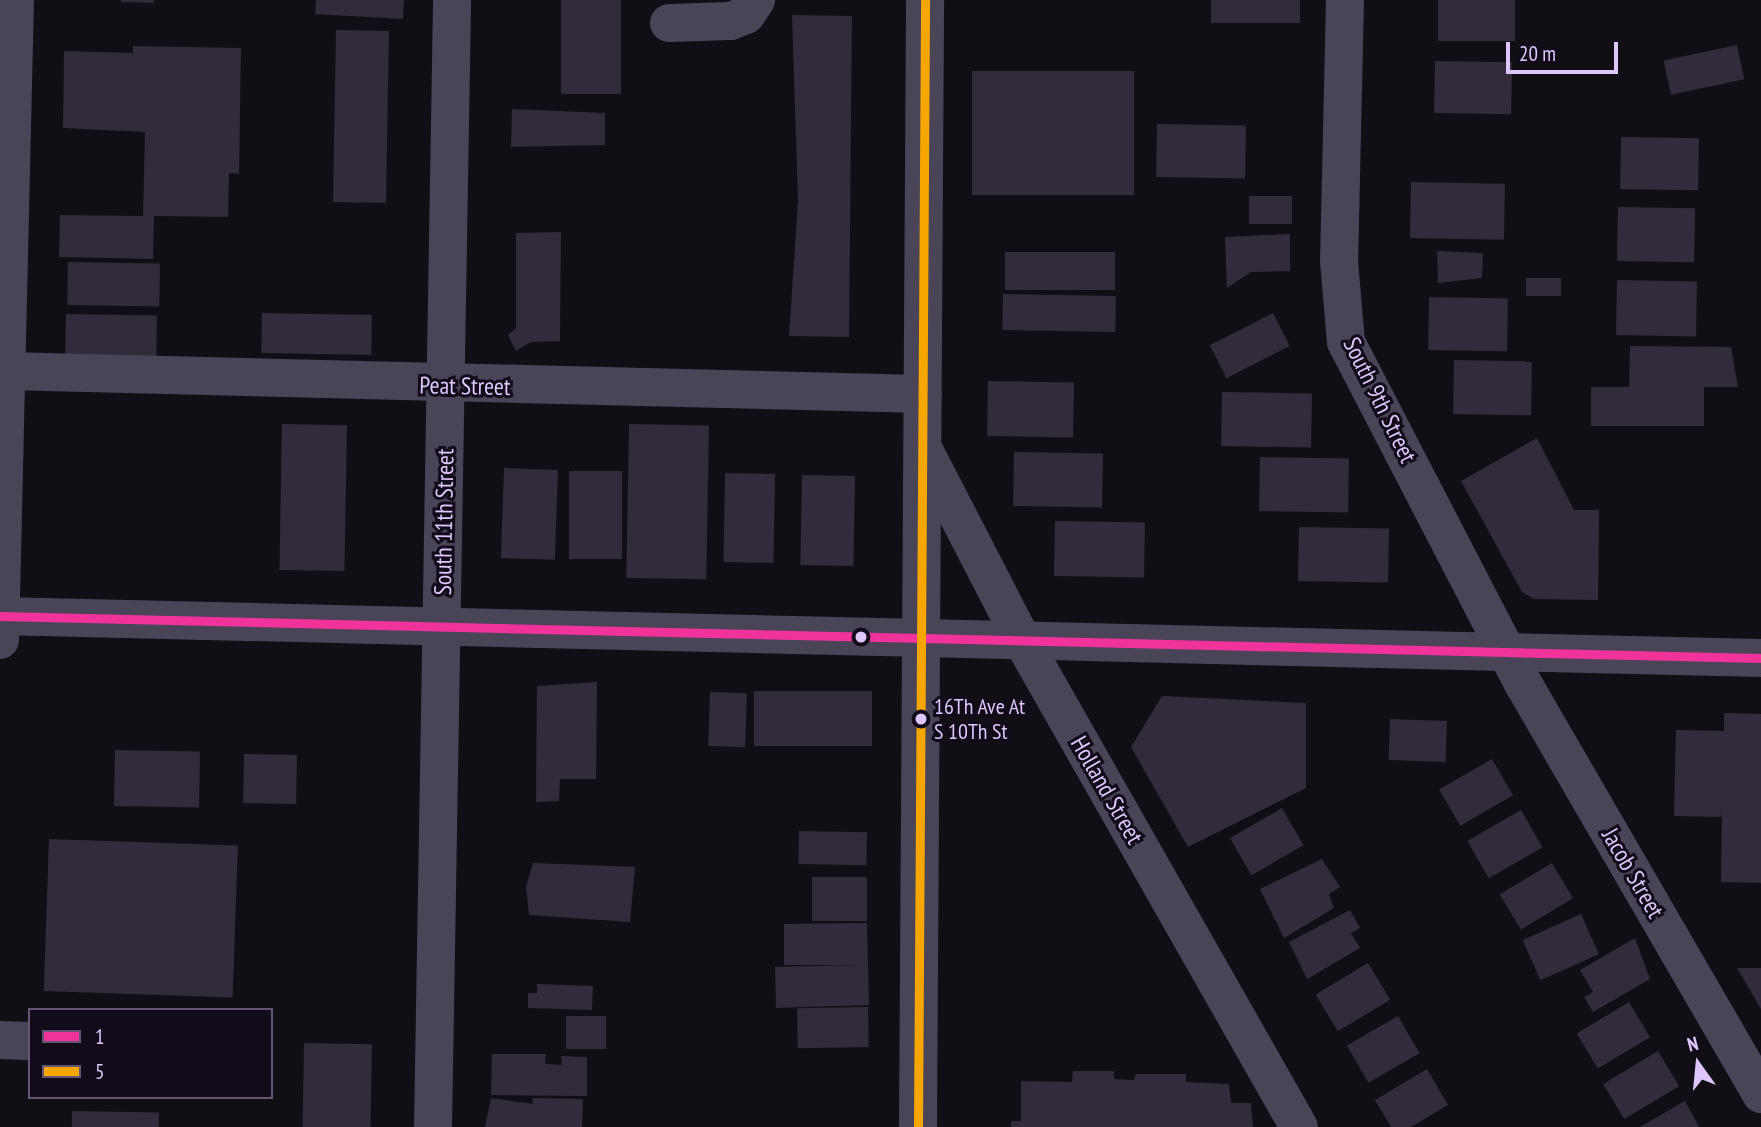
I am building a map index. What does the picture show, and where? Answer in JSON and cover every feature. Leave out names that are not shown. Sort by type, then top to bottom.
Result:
[{"type":"street","points":[[0,640],[15,0]]},
{"type":"street","name":"South 11th Street","points":[[433,1127],[452,0]]},
{"type":"street","points":[[669,23],[731,21],[747,15],[756,0]]},
{"type":"street","points":[[918,1127],[925,0]]},
{"type":"street","name":"South 9th Street","points":[[1345,0],[1339,261],[1346,342],[1507,652]]},
{"type":"street","name":"Peat Street","points":[[6,371],[446,386],[923,394]]},
{"type":"street","name":"Holland Street","points":[[923,448],[1022,640],[1298,1127]]},
{"type":"street","points":[[0,616],[1761,658]]},
{"type":"street","name":"Jacob Street","points":[[1507,652],[1761,1094]]},
{"type":"street","points":[[0,1040],[28,1041]]},
{"type":"building","points":[[154,0],[154,3],[121,2]]},
{"type":"building","points":[[316,0],[404,0],[403,19],[315,14]]},
{"type":"building","points":[[561,0],[621,0],[621,94],[561,94]]},
{"type":"building","points":[[1211,0],[1300,0],[1300,23],[1211,23]]},
{"type":"building","points":[[1438,0],[1515,0],[1515,41],[1438,41]]},
{"type":"building","points":[[792,15],[852,16],[849,337],[789,336],[798,201]]},
{"type":"building","points":[[336,30],[389,31],[386,203],[333,202]]},
{"type":"building","points":[[1737,45],[1744,79],[1671,95],[1664,61]]},
{"type":"building","points":[[133,46],[241,48],[239,174],[229,173],[228,217],[154,216],[153,259],[59,257],[60,215],[143,216],[145,132],[63,128],[64,51],[133,53]]},
{"type":"building","points":[[1435,61],[1512,62],[1511,114],[1434,113]]},
{"type":"building","points":[[972,71],[1134,71],[1134,195],[972,195]]},
{"type":"building","points":[[512,109],[605,113],[605,145],[511,147]]},
{"type":"building","points":[[1157,124],[1246,126],[1245,179],[1156,177]]},
{"type":"building","points":[[1621,137],[1699,138],[1698,190],[1620,189]]},
{"type":"building","points":[[1411,182],[1505,184],[1504,240],[1410,238]]},
{"type":"building","points":[[1249,196],[1292,196],[1292,224],[1249,224]]},
{"type":"building","points":[[1618,207],[1695,208],[1694,262],[1617,261]]},
{"type":"building","points":[[561,232],[560,341],[531,342],[516,351],[508,335],[516,328],[516,233]]},
{"type":"building","points":[[1290,234],[1290,271],[1251,272],[1227,288],[1225,237]]},
{"type":"building","points":[[1437,251],[1483,253],[1482,278],[1438,283]]},
{"type":"building","points":[[1005,252],[1115,252],[1115,290],[1005,290]]},
{"type":"building","points":[[68,262],[160,264],[159,307],[67,305]]},
{"type":"building","points":[[1526,278],[1561,278],[1561,296],[1526,296]]},
{"type":"building","points":[[1617,280],[1697,281],[1696,336],[1616,335]]},
{"type":"building","points":[[1003,294],[1116,296],[1115,332],[1002,330]]},
{"type":"building","points":[[1429,297],[1508,298],[1507,351],[1428,350]]},
{"type":"building","points":[[262,313],[372,315],[371,355],[261,353]]},
{"type":"building","points":[[1273,313],[1290,346],[1227,378],[1210,345]]},
{"type":"building","points":[[66,314],[157,316],[156,358],[65,356]]},
{"type":"building","points":[[1630,346],[1731,347],[1738,387],[1704,387],[1704,426],[1591,426],[1591,387],[1629,387]]},
{"type":"building","points":[[1454,360],[1532,361],[1531,415],[1453,414]]},
{"type":"building","points":[[988,381],[1074,383],[1073,437],[987,436]]},
{"type":"building","points":[[1222,392],[1312,394],[1311,448],[1221,446]]},
{"type":"building","points":[[282,424],[347,425],[344,571],[279,570]]},
{"type":"building","points":[[629,424],[709,425],[706,579],[626,578]]},
{"type":"building","points":[[1537,438],[1574,510],[1599,510],[1598,600],[1534,599],[1522,592],[1461,481]]},
{"type":"building","points":[[1014,452],[1103,454],[1102,508],[1013,506]]},
{"type":"building","points":[[1260,457],[1349,459],[1348,513],[1259,511]]},
{"type":"building","points":[[504,468],[558,470],[555,560],[501,558]]},
{"type":"building","points":[[569,471],[622,471],[622,559],[569,559]]},
{"type":"building","points":[[725,473],[775,474],[773,563],[723,562]]},
{"type":"building","points":[[802,475],[855,476],[853,566],[800,565]]},
{"type":"building","points":[[1055,521],[1145,523],[1144,578],[1054,576]]},
{"type":"building","points":[[1299,527],[1389,529],[1388,583],[1298,581]]},
{"type":"building","points":[[597,682],[596,779],[560,779],[559,801],[536,802],[537,686]]},
{"type":"building","points":[[754,691],[872,691],[872,746],[754,746]]},
{"type":"building","points":[[710,692],[747,693],[745,747],[708,746]]},
{"type":"building","points":[[1162,696],[1306,703],[1306,788],[1188,847],[1131,747]]},
{"type":"building","points":[[1724,713],[1761,714],[1761,883],[1721,882],[1722,809],[1721,817],[1674,816],[1676,730],[1724,731]]},
{"type":"building","points":[[1390,719],[1447,721],[1446,762],[1389,760]]},
{"type":"building","points":[[115,750],[200,751],[199,807],[114,806]]},
{"type":"building","points":[[244,754],[297,755],[296,804],[243,803]]},
{"type":"building","points":[[1492,759],[1513,795],[1460,826],[1439,790]]},
{"type":"building","points":[[1282,808],[1304,845],[1252,875],[1230,838]]},
{"type":"building","points":[[1521,810],[1543,847],[1489,878],[1467,841]]},
{"type":"building","points":[[799,831],[867,832],[866,865],[798,864]]},
{"type":"building","points":[[49,839],[238,846],[233,998],[44,991]]},
{"type":"building","points":[[1322,859],[1340,887],[1329,894],[1334,908],[1284,938],[1260,889]]},
{"type":"building","points":[[533,863],[635,867],[630,922],[529,915],[526,887]]},
{"type":"building","points":[[1552,863],[1573,898],[1521,930],[1500,894]]},
{"type":"building","points":[[812,877],[867,877],[867,921],[812,921]]},
{"type":"building","points":[[1350,910],[1360,928],[1351,933],[1360,948],[1307,979],[1289,942]]},
{"type":"building","points":[[1581,914],[1599,954],[1540,980],[1523,940]]},
{"type":"building","points":[[867,923],[869,1005],[776,1008],[775,967],[857,965],[784,965],[784,924]]},
{"type":"building","points":[[1635,938],[1650,979],[1593,1012],[1584,997],[1593,992],[1580,970]]},
{"type":"building","points":[[1368,963],[1390,1000],[1338,1031],[1316,994]]},
{"type":"building","points":[[1737,968],[1761,968],[1761,1009]]},
{"type":"building","points":[[537,984],[593,986],[592,1010],[528,1008],[528,993],[537,993]]},
{"type":"building","points":[[1629,1002],[1650,1037],[1598,1069],[1577,1033]]},
{"type":"building","points":[[868,1007],[869,1047],[798,1048],[797,1008]]},
{"type":"building","points":[[566,1016],[606,1016],[606,1049],[566,1049]]},
{"type":"building","points":[[1398,1016],[1420,1053],[1368,1083],[1347,1046]]},
{"type":"building","points":[[304,1043],[372,1044],[371,1127],[303,1127]]},
{"type":"building","points":[[1658,1051],[1679,1086],[1624,1119],[1603,1084]]},
{"type":"building","points":[[492,1054],[546,1054],[545,1064],[562,1065],[561,1056],[587,1057],[587,1096],[491,1095]]},
{"type":"building","points":[[1427,1069],[1448,1105],[1411,1127],[1391,1127],[1375,1100]]},
{"type":"building","points":[[1073,1071],[1114,1071],[1114,1079],[1134,1080],[1136,1074],[1186,1074],[1186,1082],[1229,1084],[1231,1103],[1251,1103],[1253,1127],[1011,1127],[1011,1121],[1021,1121],[1021,1081],[1072,1082]]},
{"type":"building","points":[[491,1098],[533,1104],[532,1098],[583,1099],[582,1127],[485,1127]]},
{"type":"building","points":[[1685,1101],[1699,1127],[1640,1127]]},
{"type":"building","points":[[72,1111],[159,1113],[159,1127],[72,1127]]},
{"type":"transit line","name":"5","points":[[918,1127],[925,0]]},
{"type":"transit line","name":"1","points":[[0,616],[1761,658]]},
{"type":"place","name":"16Th Ave At S 10Th St","points":[[921,719]]}]
